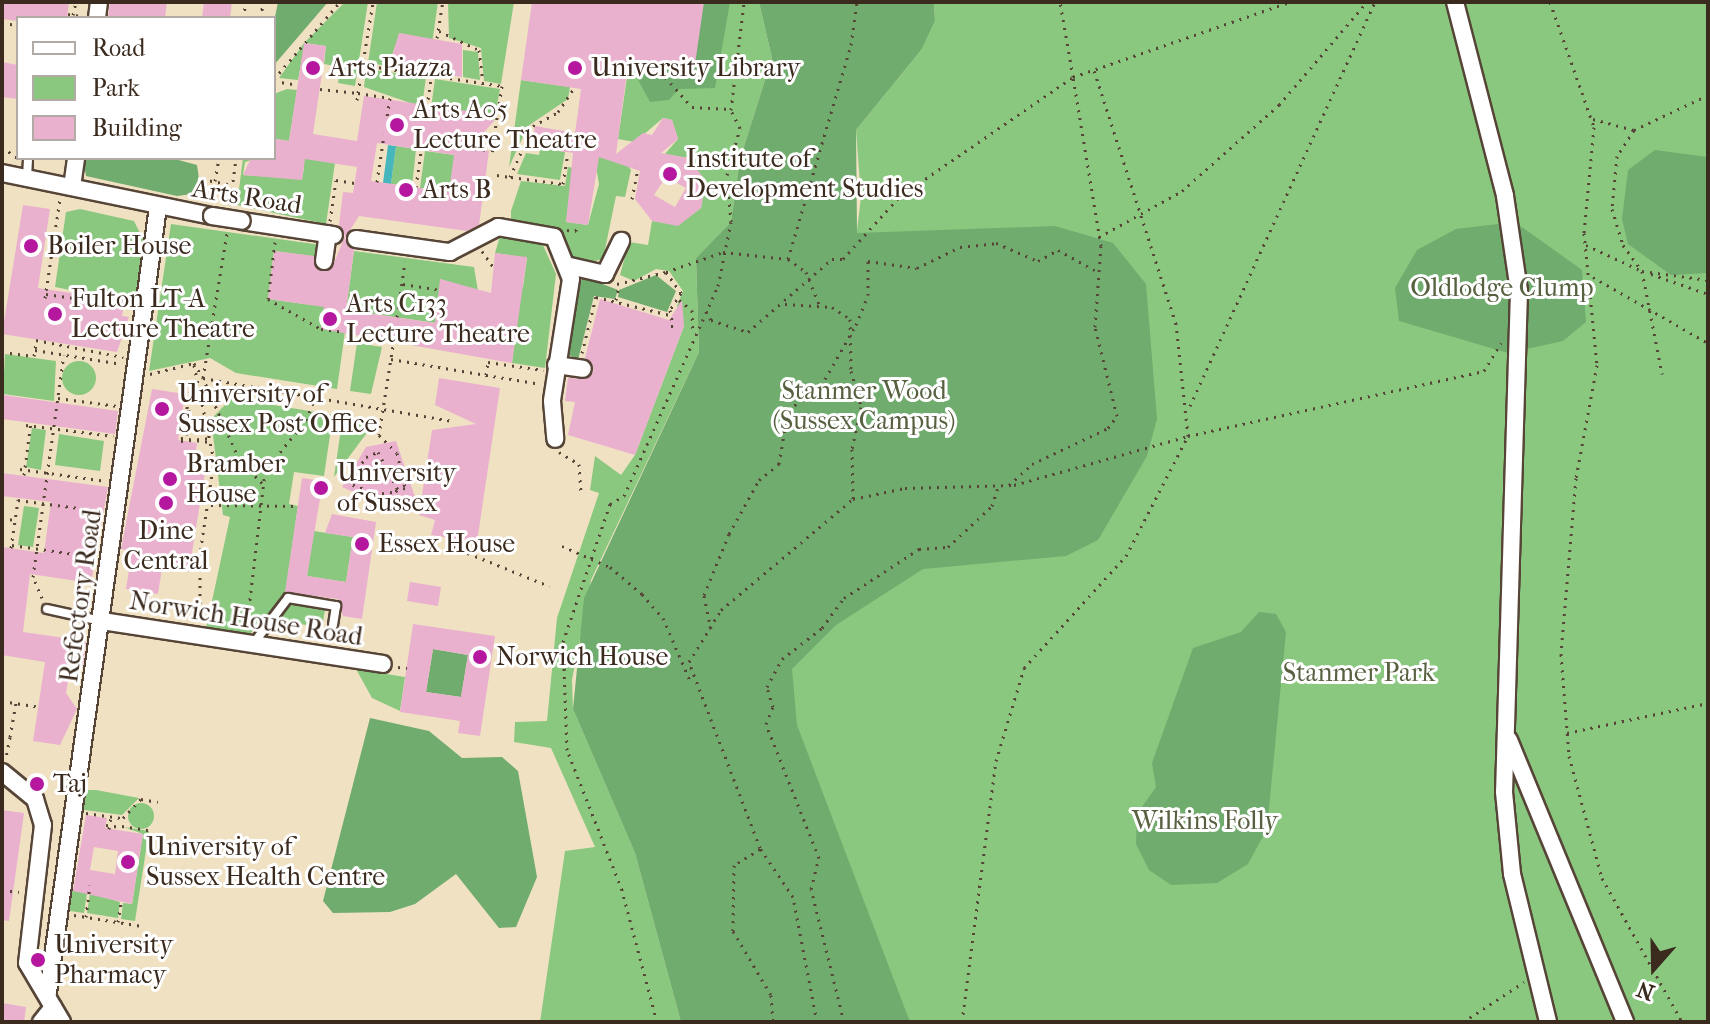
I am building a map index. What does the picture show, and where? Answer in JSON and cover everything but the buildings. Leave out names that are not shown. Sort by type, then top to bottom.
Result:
[{"type":"street","points":[[1455,2],[1505,196],[1520,336],[1509,740],[1504,792],[1512,874],[1548,1022]]},
{"type":"street","points":[[67,186],[75,160]]},
{"type":"street","name":"Arts Road","points":[[2,173],[27,167],[67,186],[158,207],[331,235],[324,261]]},
{"type":"street","name":"Refectory Road","points":[[50,1000],[129,438],[158,207]]},
{"type":"street","points":[[356,239],[456,252],[505,226],[550,233],[570,266],[555,374],[554,445]]},
{"type":"street","points":[[570,266],[605,274],[621,241]]},
{"type":"street","points":[[555,374],[581,369]]},
{"type":"street","name":"Norwich House Road","points":[[102,621],[193,635],[257,638],[388,665]]},
{"type":"street","points":[[1509,740],[1625,1022]]},
{"type":"street","points":[[2,773],[35,799],[43,825],[27,963],[62,1022]]},
{"type":"street","points":[[41,1022],[50,1000]]},
{"type":"lane","points":[[257,638],[288,598],[336,606],[333,625]]},
{"type":"lane","points":[[47,609],[102,621]]},
{"type":"lane","points":[[1504,792],[1529,789]]},
{"type":"path","points":[[71,16],[76,2]]},
{"type":"path","points":[[276,78],[340,2]]},
{"type":"path","points":[[357,100],[373,2]]},
{"type":"path","points":[[437,38],[443,2]]},
{"type":"path","points":[[693,333],[706,311],[731,222],[727,175],[740,128],[731,110],[744,2]]},
{"type":"path","points":[[788,259],[851,45],[857,2]]},
{"type":"path","points":[[1009,485],[1032,464],[1108,428],[1117,416],[1095,327],[1099,237],[1060,2]]},
{"type":"path","points":[[706,311],[711,320],[748,332],[785,304],[832,259],[843,259],[899,197],[1073,77],[1290,2]]},
{"type":"path","points":[[1099,237],[1182,191],[1279,105],[1367,2]]},
{"type":"path","points":[[1190,407],[1375,2]]},
{"type":"path","points":[[1550,2],[1593,119],[1585,244],[1592,277],[1588,320],[1597,365],[1576,478],[1561,654],[1567,733],[1582,823],[1602,878],[1682,1022]]},
{"type":"path","points":[[439,31],[479,50],[484,83]]},
{"type":"path","points":[[363,65],[502,86],[492,150]]},
{"type":"path","points":[[962,1022],[996,761],[1024,668],[1126,556],[1188,436],[1190,407],[1176,324],[1094,70]]},
{"type":"path","points":[[660,71],[692,107],[731,110]]},
{"type":"path","points":[[427,107],[432,74]]},
{"type":"path","points":[[276,80],[298,85]]},
{"type":"path","points":[[510,177],[531,136],[575,87]]},
{"type":"path","points":[[320,89],[390,98],[387,117]]},
{"type":"path","points":[[1662,374],[1642,271],[1623,245],[1612,209],[1617,156],[1634,130],[1708,95]]},
{"type":"path","points":[[1593,119],[1634,130]]},
{"type":"path","points":[[377,182],[384,135]]},
{"type":"path","points":[[475,149],[499,151]]},
{"type":"path","points":[[416,187],[421,150]]},
{"type":"path","points":[[497,175],[563,184],[568,153]]},
{"type":"path","points":[[215,181],[219,160]]},
{"type":"path","points":[[203,378],[236,160]]},
{"type":"path","points":[[632,199],[638,168]]},
{"type":"path","points":[[195,213],[202,179],[232,185]]},
{"type":"path","points":[[331,214],[336,180],[355,183]]},
{"type":"path","points":[[67,186],[45,296],[123,305]]},
{"type":"path","points":[[277,226],[268,299],[321,329],[345,332]]},
{"type":"path","points":[[711,629],[704,595],[729,534],[759,480],[779,464],[788,410],[821,386],[852,333],[868,295],[868,261],[917,268],[960,247],[996,243],[1038,261],[1058,250],[1096,271]]},
{"type":"path","points":[[1585,244],[1642,271],[1708,294]]},
{"type":"path","points":[[397,317],[407,246]]},
{"type":"path","points":[[619,286],[723,252],[788,259],[809,281],[819,305]]},
{"type":"path","points":[[486,257],[494,268]]},
{"type":"path","points":[[1642,271],[1708,280]]},
{"type":"path","points":[[657,1022],[622,890],[567,750],[563,642],[589,556],[682,378],[693,333],[692,310],[679,300],[666,272]]},
{"type":"path","points":[[605,274],[619,286]]},
{"type":"path","points":[[1592,277],[1708,343]]},
{"type":"path","points":[[402,283],[439,290]]},
{"type":"path","points":[[616,300],[619,286]]},
{"type":"path","points":[[581,369],[596,297],[670,315],[675,320],[666,326]]},
{"type":"path","points":[[670,315],[679,300]]},
{"type":"path","points":[[785,304],[840,309],[852,333],[851,371],[861,407],[853,499]]},
{"type":"path","points":[[695,690],[689,662],[721,610],[853,499],[905,488],[1009,485],[1188,436],[1484,371],[1502,342],[1520,336]]},
{"type":"path","points":[[394,339],[379,435],[397,453],[405,488],[398,490],[377,494],[349,483],[362,460],[378,452],[398,490]]},
{"type":"path","points":[[2,352],[34,356],[36,342],[117,356]]},
{"type":"path","points":[[35,350],[123,364],[124,357]]},
{"type":"path","points":[[47,609],[33,577],[64,355]]},
{"type":"path","points":[[391,359],[486,375],[555,374]]},
{"type":"path","points":[[486,375],[488,362],[555,374]]},
{"type":"path","points":[[138,370],[154,375],[194,363]]},
{"type":"path","points":[[194,363],[239,459],[262,483]]},
{"type":"path","points":[[181,440],[186,435],[194,363]]},
{"type":"path","points":[[203,378],[452,421]]},
{"type":"path","points":[[181,440],[192,383]]},
{"type":"path","points":[[192,383],[209,440],[211,505],[193,635]]},
{"type":"path","points":[[58,398],[133,408]]},
{"type":"path","points":[[257,638],[249,608],[262,483],[315,398]]},
{"type":"path","points":[[24,475],[20,469],[28,424],[129,438]]},
{"type":"path","points":[[186,435],[209,440]]},
{"type":"path","points":[[181,440],[209,440]]},
{"type":"path","points":[[554,445],[579,464],[581,495]]},
{"type":"path","points":[[20,469],[122,483]]},
{"type":"path","points":[[63,475],[66,481]]},
{"type":"path","points":[[87,478],[91,485]]},
{"type":"path","points":[[844,1022],[811,889],[819,858],[766,724],[773,707],[767,687],[782,659],[822,628],[844,598],[919,549],[948,547],[992,506],[999,485]]},
{"type":"path","points":[[111,560],[11,547],[18,500],[118,514]]},
{"type":"path","points":[[211,505],[239,509],[258,500],[298,506]]},
{"type":"path","points":[[2,518],[15,520]]},
{"type":"path","points":[[455,539],[453,547],[549,586]]},
{"type":"path","points":[[562,546],[589,556],[663,618],[760,848],[793,897],[817,1022]]},
{"type":"path","points":[[133,625],[136,591]]},
{"type":"path","points":[[388,665],[407,668]]},
{"type":"path","points":[[2,701],[41,707]]},
{"type":"path","points":[[2,773],[16,703]]},
{"type":"path","points":[[1567,733],[1708,703]]},
{"type":"path","points":[[2,735],[10,737]]},
{"type":"path","points":[[121,828],[123,818],[141,799],[158,802]]},
{"type":"path","points":[[85,812],[123,818]]},
{"type":"path","points":[[111,816],[108,826],[153,831]]},
{"type":"path","points":[[760,848],[734,865],[733,931],[771,995],[773,1022]]},
{"type":"path","points":[[86,917],[90,885]]},
{"type":"path","points":[[2,890],[21,893]]},
{"type":"path","points":[[118,922],[121,903]]},
{"type":"path","points":[[66,913],[142,926]]},
{"type":"path","points":[[1463,1022],[1537,974]]},
{"type":"green space","points":[[278,2],[328,2],[276,63]]},
{"type":"green space","points":[[345,2],[368,2],[355,86],[338,83],[340,67],[324,64],[326,46],[305,43],[298,80],[279,78],[304,43]]},
{"type":"green space","points":[[377,2],[438,2],[432,44],[400,33],[388,66],[368,63]]},
{"type":"green space","points":[[448,2],[514,2],[501,84],[484,81],[481,48],[449,38]]},
{"type":"green space","points":[[730,2],[715,88],[679,89],[669,100],[650,102],[629,63],[660,66],[704,3]]},
{"type":"green space","points":[[759,2],[772,58],[740,159],[731,222],[696,258],[699,352],[591,580],[572,680],[573,709],[635,853],[681,1022],[540,1022],[565,851],[595,847],[551,748],[514,742],[515,722],[547,721],[557,618],[599,493],[590,490],[595,456],[621,475],[635,455],[684,326],[677,306],[683,291],[669,271],[656,269],[634,281],[620,275],[629,242],[648,245],[652,221],[678,225],[701,208],[705,181],[688,158],[665,154],[678,139],[672,120],[663,118],[635,142],[618,139],[629,63],[704,3]]},
{"type":"green space","name":"Stanmer Wood (Sussex Campus)","points":[[759,2],[934,2],[935,21],[922,49],[856,130],[857,233],[1055,226],[1113,243],[1146,284],[1157,419],[1147,456],[1098,540],[1066,556],[923,569],[836,625],[792,669],[797,725],[910,1022],[681,1022],[635,853],[573,709],[584,598],[699,352],[696,258],[731,222],[740,159],[772,58]]},
{"type":"green space","name":"Stanmer Park","points":[[934,2],[1708,2],[1708,1022],[853,1022],[775,623],[833,429],[861,197],[856,130],[922,49],[935,21]]},
{"type":"green space","points":[[463,50],[478,52],[480,80],[463,77]]},
{"type":"green space","points":[[366,69],[426,77],[422,107],[364,87]]},
{"type":"green space","points":[[435,79],[500,89],[494,121],[488,114],[469,118],[431,108]]},
{"type":"green space","points":[[521,80],[570,87],[568,99],[528,126],[509,167]]},
{"type":"green space","points":[[287,89],[297,90],[289,141],[276,139],[276,93]]},
{"type":"green space","points":[[396,146],[416,149],[412,187],[391,184]]},
{"type":"green space","points":[[540,148],[565,152],[560,180],[517,174],[526,153],[539,155]]},
{"type":"green space","points":[[1655,150],[1708,157],[1708,273],[1671,275],[1628,244],[1622,219],[1628,170]]},
{"type":"green space","points":[[425,151],[455,155],[449,192],[420,188]]},
{"type":"green space","points":[[288,156],[335,163],[326,224],[237,205],[243,160],[252,160],[245,162],[243,175],[302,179],[304,168],[287,165]]},
{"type":"green space","points":[[594,156],[625,161],[631,170],[625,197],[616,196],[603,259],[587,263],[569,256],[552,228],[511,220],[511,211],[521,181],[565,186],[568,167],[574,168],[566,222],[588,225],[599,184]]},
{"type":"green space","points":[[83,160],[178,160],[197,165],[199,179],[192,194],[177,196],[86,176]]},
{"type":"green space","points":[[80,209],[134,221],[144,241],[134,303],[55,287],[66,212]]},
{"type":"green space","name":"Oldlodge Clump","points":[[1515,222],[1582,270],[1586,322],[1563,341],[1508,353],[1399,321],[1395,288],[1417,250],[1456,229]]},
{"type":"green space","points":[[171,224],[321,245],[319,257],[274,251],[268,299],[312,305],[326,293],[321,328],[345,332],[337,389],[236,373],[210,358],[149,371]]},
{"type":"green space","points":[[500,236],[542,243],[556,274],[545,368],[512,363],[520,298],[506,285],[523,287],[527,258],[495,253]]},
{"type":"green space","points":[[354,251],[474,267],[478,291],[440,279],[443,324],[346,310]]},
{"type":"green space","points":[[656,275],[676,291],[667,312],[618,297],[619,290]]},
{"type":"green space","points":[[582,276],[618,290],[615,299],[594,296],[578,360],[567,354]]},
{"type":"green space","points":[[357,343],[382,347],[371,394],[350,391]]},
{"type":"green space","points":[[5,354],[56,361],[54,401],[3,394]]},
{"type":"green space","points":[[79,361],[91,366],[96,378],[91,390],[79,395],[67,390],[62,378],[67,366]]},
{"type":"green space","points":[[232,398],[333,415],[324,476],[294,472],[289,504],[298,506],[285,595],[249,635],[206,629],[230,517],[223,515],[211,419]]},
{"type":"green space","points":[[343,415],[372,426],[334,477]]},
{"type":"green space","points":[[32,428],[46,430],[41,470],[26,467]]},
{"type":"green space","points":[[59,434],[104,441],[100,471],[55,465]]},
{"type":"green space","points":[[24,506],[39,508],[33,547],[18,545]]},
{"type":"green space","points":[[314,531],[353,537],[346,582],[307,576]]},
{"type":"green space","points":[[288,603],[325,609],[322,628],[274,619]]},
{"type":"green space","name":"Wilkins Folly","points":[[1259,612],[1276,614],[1286,632],[1267,829],[1248,864],[1217,883],[1171,885],[1149,870],[1136,844],[1137,814],[1156,787],[1152,763],[1193,648],[1241,632]]},
{"type":"green space","points":[[433,649],[468,655],[461,697],[426,692]]},
{"type":"green space","points":[[356,669],[405,677],[400,711],[372,698]]},
{"type":"green space","points":[[370,718],[429,731],[462,758],[502,757],[518,771],[537,877],[516,927],[499,928],[456,874],[415,904],[390,912],[333,913],[323,901]]},
{"type":"green space","points":[[85,790],[139,798],[122,815],[77,809]]},
{"type":"green space","points":[[141,803],[150,807],[154,816],[150,825],[141,829],[132,825],[128,816],[132,807]]},
{"type":"green space","points":[[124,827],[149,831],[135,921],[121,919],[123,903],[132,904],[143,834]]},
{"type":"green space","points":[[68,890],[87,893],[84,913],[63,910]]},
{"type":"green space","points":[[90,893],[120,902],[118,918],[87,913]]},
{"type":"water","points":[[388,145],[396,146],[391,184],[383,183]]},
{"type":"place","name":"Arts Piazza","points":[[313,68]]},
{"type":"place","name":"University Library","points":[[575,68]]},
{"type":"place","name":"Arts A05 Lecture Theatre","points":[[397,125]]},
{"type":"place","name":"Institute of Development Studies","points":[[670,174]]},
{"type":"place","name":"Arts B","points":[[406,190]]},
{"type":"place","name":"Boiler House","points":[[31,246]]},
{"type":"place","name":"Fulton LT-A Lecture Theatre","points":[[55,314]]},
{"type":"place","name":"Arts C133 Lecture Theatre","points":[[330,319]]},
{"type":"place","name":"University of Sussex Post Office","points":[[162,409]]},
{"type":"place","name":"Bramber House","points":[[170,479]]},
{"type":"place","name":"University of Sussex","points":[[321,488]]},
{"type":"place","name":"Dine Central","points":[[166,503]]},
{"type":"place","name":"Essex House","points":[[362,544]]},
{"type":"place","name":"Norwich House","points":[[480,657]]},
{"type":"place","name":"Taj","points":[[37,784]]},
{"type":"place","name":"University of Sussex Health Centre","points":[[128,862]]},
{"type":"place","name":"University Pharmacy","points":[[38,960]]}]
